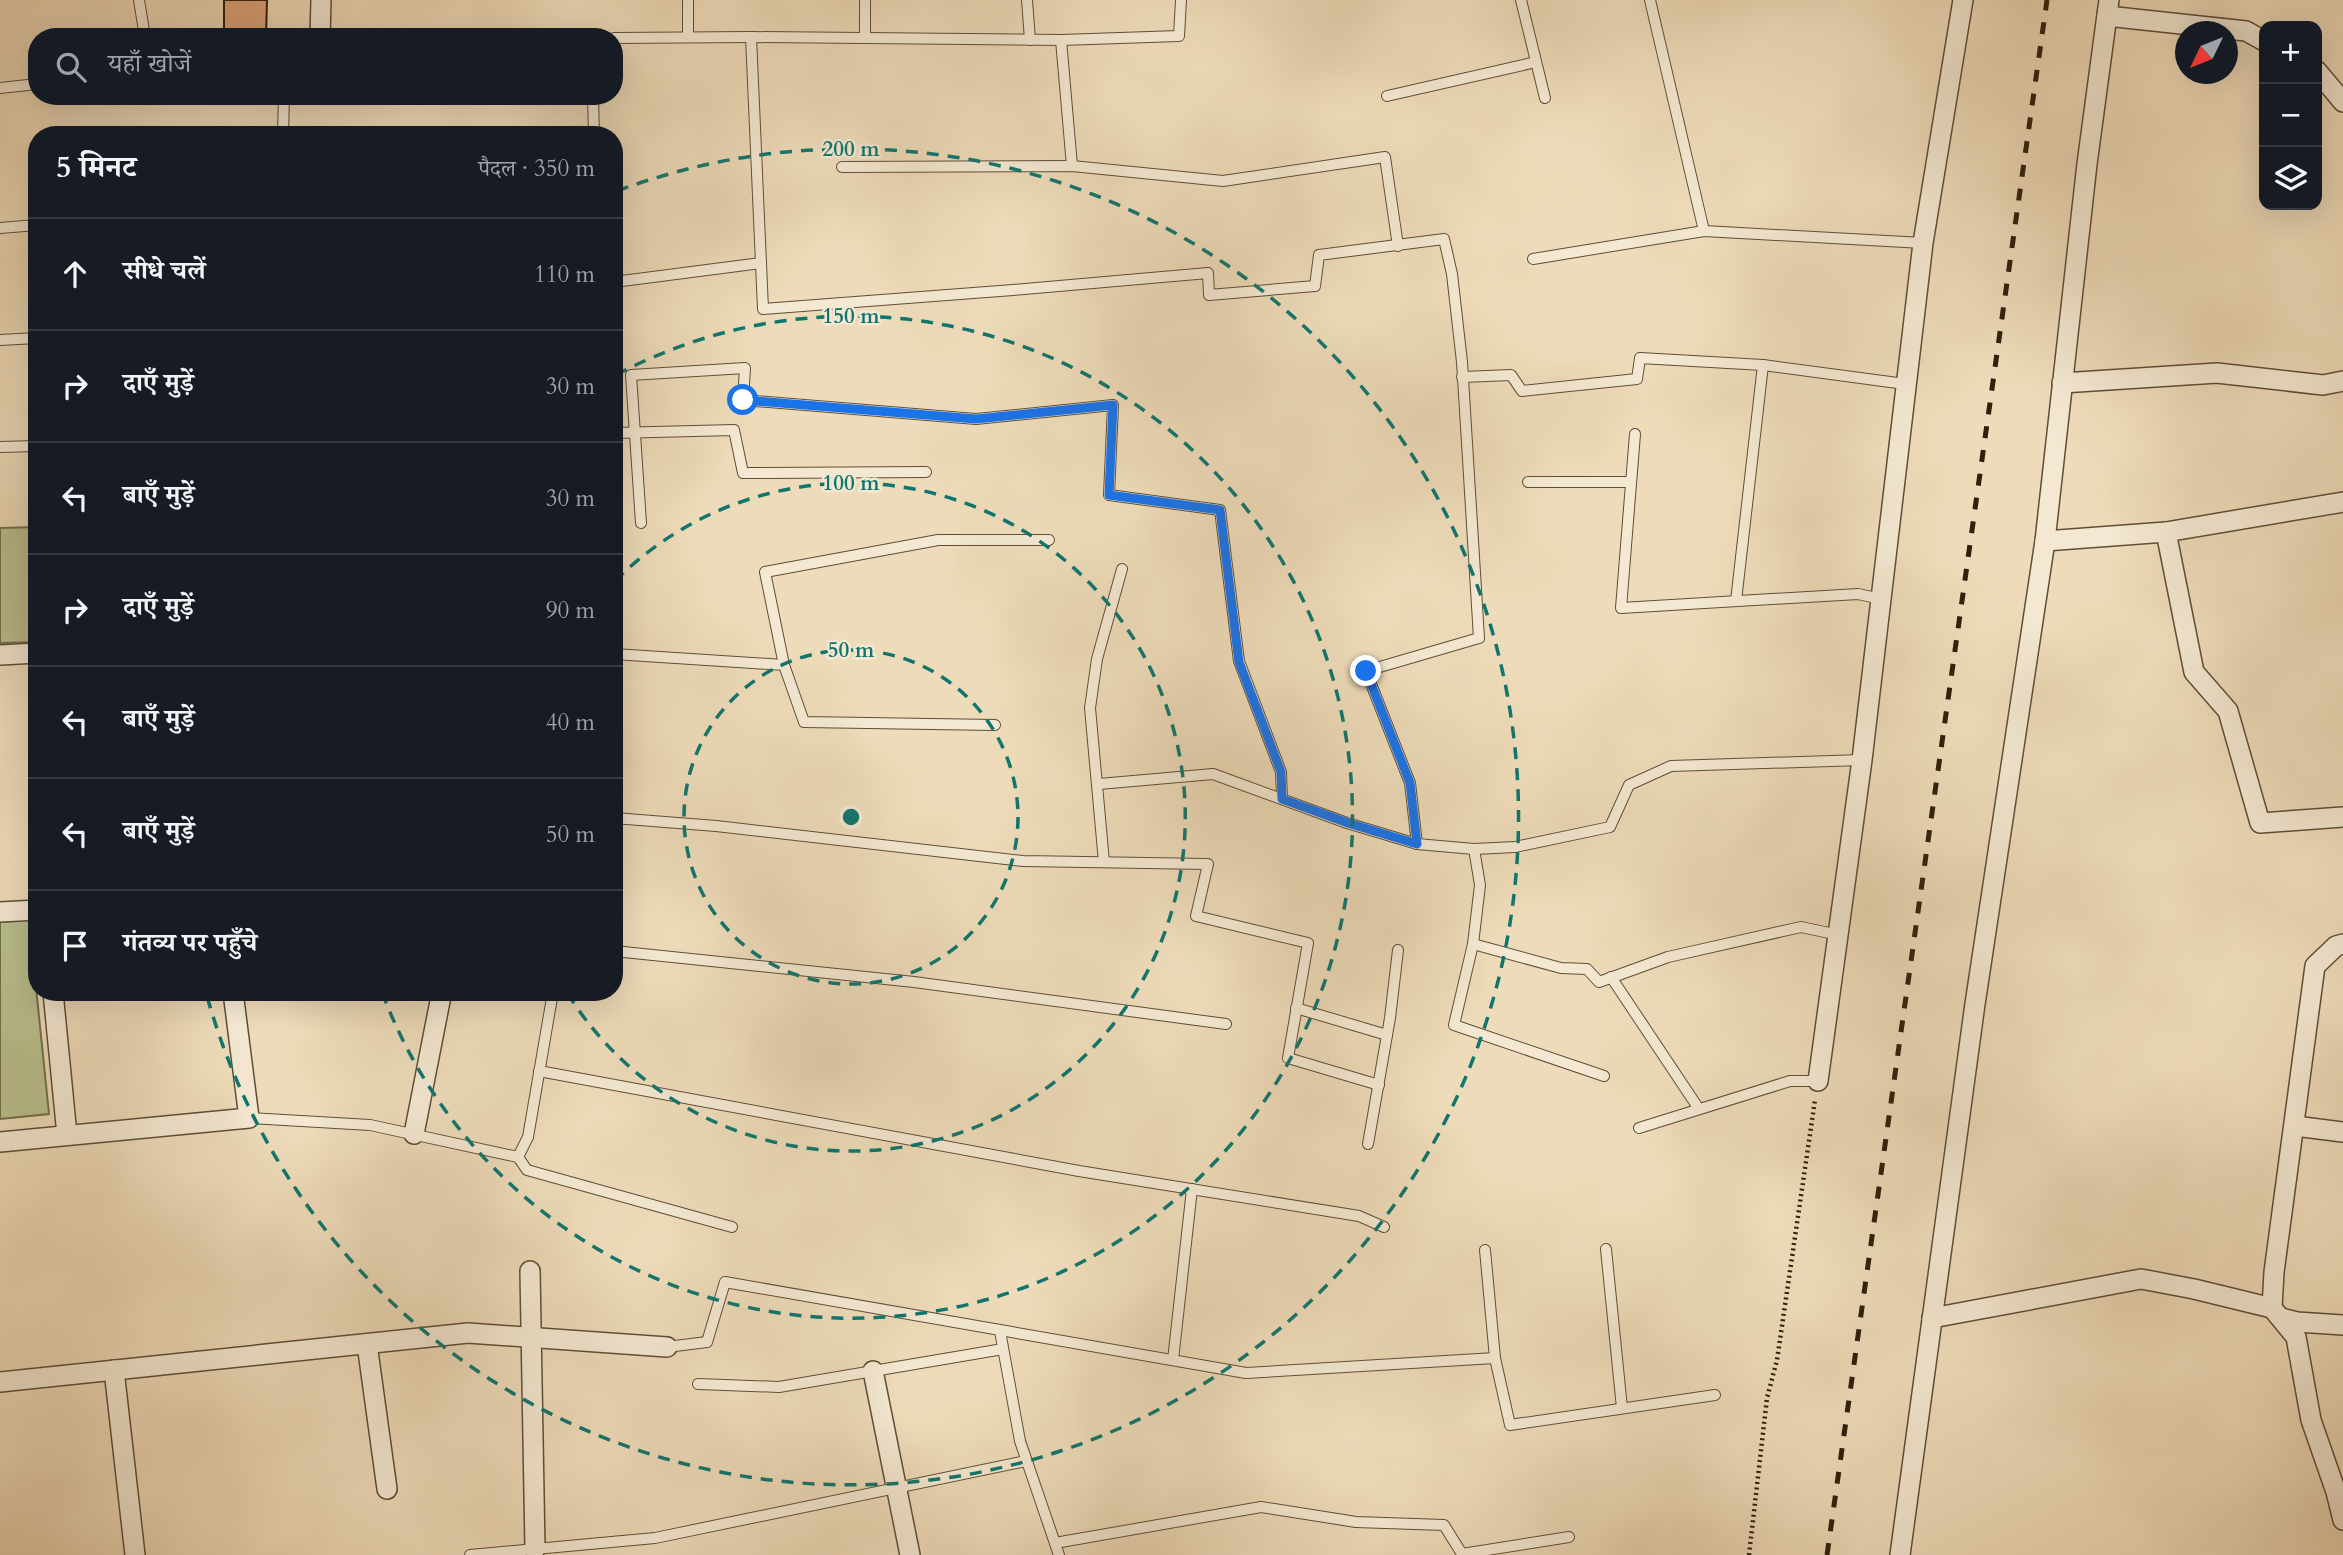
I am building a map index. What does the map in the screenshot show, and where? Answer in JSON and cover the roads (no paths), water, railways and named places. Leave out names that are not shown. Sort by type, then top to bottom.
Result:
[{"type":"street","points":[[320,28],[321,0]]},
{"type":"street","points":[[1818,1082],[1862,760],[1923,243],[1964,0]]},
{"type":"street","points":[[1900,1555],[1975,1004],[2045,541],[2087,164],[2108,8],[2246,31],[2259,38]]},
{"type":"street","points":[[2322,77],[2343,102]]},
{"type":"street","points":[[2062,383],[2217,373],[2323,385],[2343,381]]},
{"type":"street","points":[[2045,541],[2166,532],[2343,502]]},
{"type":"street","points":[[2166,532],[2194,672],[2228,711],[2260,823],[2343,817]]},
{"type":"street","points":[[0,655],[28,653]]},
{"type":"street","points":[[0,912],[28,910]]},
{"type":"street","points":[[2343,944],[2336,946],[2315,965],[2274,1272],[2277,1313],[2296,1337],[2311,1420],[2339,1492],[2343,1520]]},
{"type":"street","points":[[54,1001],[67,1135]]},
{"type":"street","points":[[0,1142],[248,1118],[234,1001]]},
{"type":"street","points":[[414,1135],[439,1001]]},
{"type":"street","points":[[2295,1125],[2343,1132]]},
{"type":"street","points":[[530,1271],[535,1549]]},
{"type":"street","points":[[1932,1318],[2141,1279],[2194,1289],[2277,1313],[2298,1322],[2343,1325]]},
{"type":"street","points":[[0,1382],[468,1333],[667,1347]]},
{"type":"street","points":[[367,1344],[387,1489]]},
{"type":"street","points":[[114,1370],[135,1555]]},
{"type":"street","points":[[873,1371],[910,1555]]},
{"type":"lane","points":[[139,0],[144,28]]},
{"type":"lane","points":[[688,0],[688,37]]},
{"type":"lane","points":[[864,0],[865,38]]},
{"type":"lane","points":[[1027,0],[1030,40]]},
{"type":"lane","points":[[623,38],[1061,40],[1179,36],[1181,0]]},
{"type":"lane","points":[[1521,0],[1545,98]]},
{"type":"lane","points":[[1650,0],[1704,231]]},
{"type":"lane","points":[[751,37],[763,309],[1208,273],[1209,295],[1315,286],[1319,255],[1444,239],[1452,274],[1462,377],[1479,638],[1366,671],[1410,783],[1417,844]]},
{"type":"lane","points":[[1061,40],[1072,166]]},
{"type":"lane","points":[[1387,96],[1536,62]]},
{"type":"lane","points":[[0,88],[28,85]]},
{"type":"lane","points":[[283,126],[284,105]]},
{"type":"lane","points":[[593,105],[594,126]]},
{"type":"lane","points":[[842,167],[1072,166],[1223,181],[1385,157],[1398,246]]},
{"type":"lane","points":[[0,228],[28,226]]},
{"type":"lane","points":[[1533,258],[1704,231],[1923,243]]},
{"type":"lane","points":[[623,281],[761,263]]},
{"type":"lane","points":[[0,340],[28,338]]},
{"type":"lane","points":[[1462,377],[1511,375],[1522,391],[1637,379],[1640,358],[1763,365],[1905,384]]},
{"type":"lane","points":[[1736,601],[1763,365]]},
{"type":"lane","points":[[641,523],[631,374],[745,368],[743,400],[976,419],[1113,405],[1109,495],[1220,510],[1239,662],[1281,772],[1282,799]]},
{"type":"lane","points":[[623,433],[734,430],[743,473],[926,472]]},
{"type":"lane","points":[[1635,434],[1621,608],[1858,594],[1881,599]]},
{"type":"lane","points":[[0,447],[28,446]]},
{"type":"lane","points":[[1528,482],[1631,482]]},
{"type":"lane","points":[[995,725],[804,722],[784,665],[765,572],[938,540],[1049,540]]},
{"type":"lane","points":[[1104,862],[1090,708],[1097,659],[1122,569]]},
{"type":"lane","points":[[623,655],[784,665]]},
{"type":"lane","points":[[1098,784],[1213,774],[1348,823],[1417,844],[1474,849],[1515,847],[1610,827],[1629,785],[1671,766],[1862,760]]},
{"type":"lane","points":[[623,819],[1023,861],[1208,864],[1196,916],[1308,943],[1288,1058],[1380,1085]]},
{"type":"lane","points":[[1474,849],[1480,885],[1473,944],[1454,1025],[1604,1076]]},
{"type":"lane","points":[[1473,944],[1560,968],[1587,969],[1599,982],[1668,957],[1801,927],[1839,935]]},
{"type":"lane","points":[[1368,1144],[1380,1085],[1398,950]]},
{"type":"lane","points":[[623,952],[914,982],[1226,1024]]},
{"type":"lane","points":[[1611,978],[1699,1109]]},
{"type":"lane","points":[[518,1157],[528,1137],[552,1001]]},
{"type":"lane","points":[[1296,1008],[1387,1035]]},
{"type":"lane","points":[[540,1071],[1079,1171],[1359,1216],[1384,1227]]},
{"type":"lane","points":[[1639,1128],[1790,1080],[1818,1082]]},
{"type":"lane","points":[[248,1118],[370,1125],[518,1157],[527,1170],[732,1227]]},
{"type":"lane","points":[[1173,1360],[1192,1189]]},
{"type":"lane","points":[[1606,1249],[1622,1408]]},
{"type":"lane","points":[[1485,1250],[1495,1358],[1510,1425],[1715,1395]]},
{"type":"lane","points":[[667,1347],[706,1342],[725,1282],[1246,1373],[1495,1358]]},
{"type":"lane","points":[[1000,1331],[1020,1441],[1059,1555]]},
{"type":"lane","points":[[698,1384],[779,1387],[1003,1349]]},
{"type":"lane","points":[[470,1555],[655,1538],[1026,1461]]},
{"type":"lane","points":[[1055,1544],[1261,1507],[1356,1522],[1444,1525],[1462,1554],[1569,1537]]},
{"type":"railway","points":[[1827,1555],[2047,0]]}]
